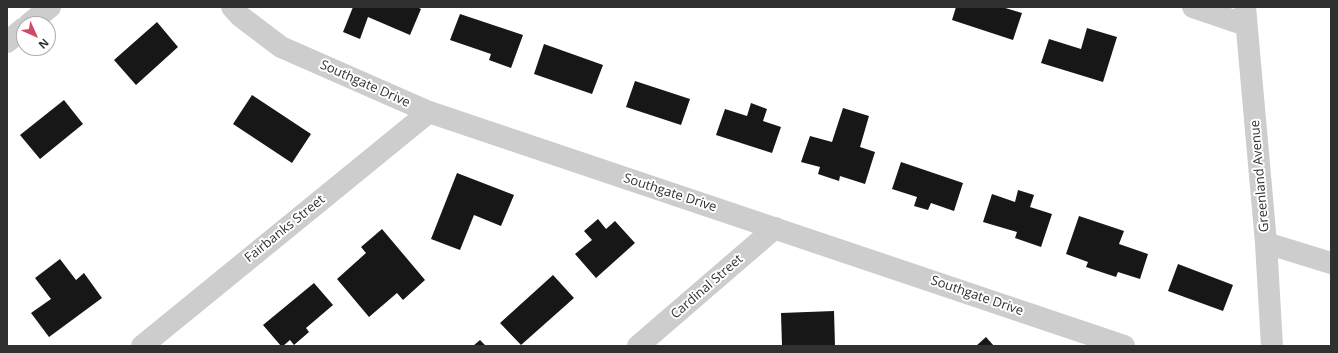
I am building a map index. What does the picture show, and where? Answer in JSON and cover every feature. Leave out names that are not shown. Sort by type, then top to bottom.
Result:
[{"type":"street","points":[[39,16],[50,7]]},
{"type":"street","name":"Southgate Drive","points":[[232,7],[240,16],[281,47],[429,112],[1124,346]]},
{"type":"street","points":[[1193,7],[1245,16]]},
{"type":"street","name":"Greenland Avenue","points":[[1245,16],[1266,243],[1272,346]]},
{"type":"street","points":[[7,42],[16,35]]},
{"type":"street","name":"Fairbanks Street","points":[[142,346],[429,112]]},
{"type":"street","name":"Cardinal Street","points":[[638,346],[775,228]]},
{"type":"street","points":[[1266,243],[1331,263]]},
{"type":"building","points":[[353,7],[417,7],[421,9],[410,35],[368,17],[360,39],[343,32]]},
{"type":"building","points":[[956,7],[1002,7],[1022,13],[1013,40],[952,20]]},
{"type":"building","points":[[460,14],[523,35],[511,68],[489,60],[491,54],[450,40]]},
{"type":"building","points":[[157,22],[178,47],[136,85],[114,60]]},
{"type":"building","points":[[1087,28],[1117,37],[1103,82],[1041,63],[1049,39],[1081,49]]},
{"type":"building","points":[[544,44],[603,65],[592,94],[534,74]]},
{"type":"building","points":[[635,81],[690,99],[681,125],[626,107]]},
{"type":"building","points":[[252,95],[311,134],[292,163],[233,124]]},
{"type":"building","points":[[64,100],[83,124],[40,159],[20,135]]},
{"type":"building","points":[[751,103],[767,109],[763,121],[781,127],[772,153],[716,135],[725,109],[747,116]]},
{"type":"building","points":[[843,108],[869,116],[860,147],[875,152],[865,184],[840,176],[839,181],[818,174],[820,167],[801,162],[810,136],[832,142]]},
{"type":"building","points":[[901,162],[963,183],[954,211],[931,203],[928,210],[914,206],[917,197],[892,189]]},
{"type":"building","points":[[457,173],[514,195],[501,226],[474,215],[460,250],[431,239]]},
{"type":"building","points":[[1018,190],[1034,195],[1030,207],[1052,214],[1041,247],[1015,238],[1017,232],[983,222],[992,194],[1015,202]]},
{"type":"building","points":[[1079,216],[1124,231],[1119,244],[1148,254],[1140,279],[1118,272],[1116,277],[1086,267],[1088,262],[1066,254]]},
{"type":"building","points":[[598,219],[606,229],[615,221],[635,243],[596,278],[575,254],[592,240],[584,231]]},
{"type":"building","points":[[382,229],[425,280],[403,300],[397,293],[369,317],[337,279],[366,253],[361,247]]},
{"type":"building","points":[[60,259],[76,280],[84,273],[102,298],[49,337],[31,313],[51,299],[35,278]]},
{"type":"building","points":[[1178,264],[1233,285],[1223,311],[1168,291]]},
{"type":"building","points":[[553,275],[574,298],[521,345],[500,323]]},
{"type":"building","points":[[314,283],[333,305],[306,328],[309,332],[294,345],[290,340],[281,346],[263,325]]},
{"type":"building","points":[[834,311],[835,346],[782,346],[781,313]]},
{"type":"building","points":[[986,337],[994,346],[976,346]]},
{"type":"building","points":[[480,340],[486,346],[473,346]]}]
